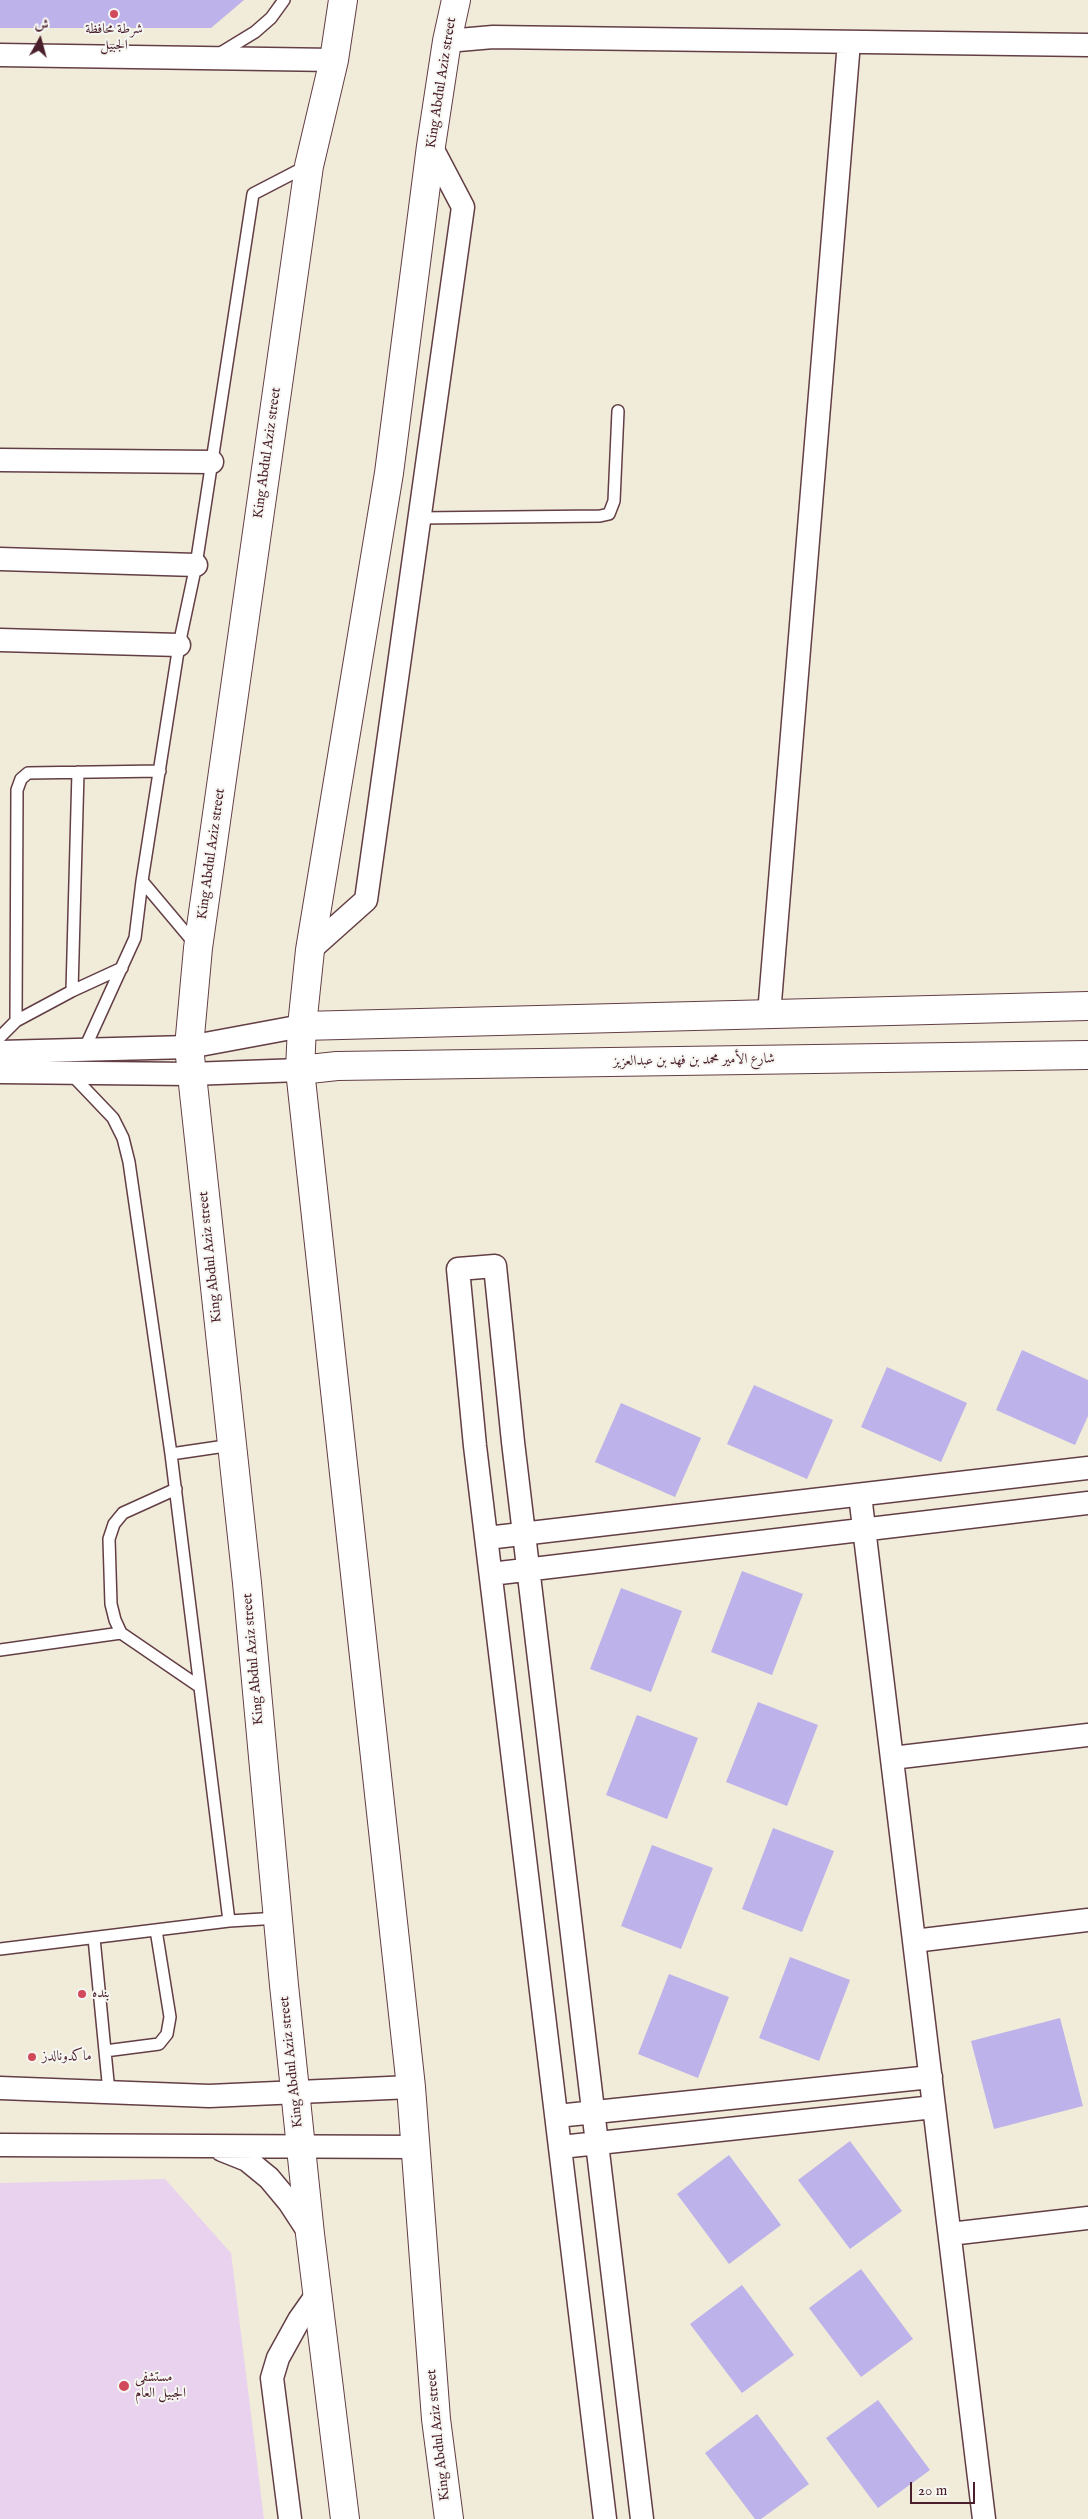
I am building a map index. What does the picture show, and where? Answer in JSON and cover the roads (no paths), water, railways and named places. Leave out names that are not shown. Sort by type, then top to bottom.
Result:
[{"type":"main road","name":"King Abdul Aziz street","points":[[344,0],[334,60],[309,166],[198,948],[189,1061],[248,1593],[310,2234],[345,2519]]},
{"type":"main road","name":"King Abdul Aziz street","points":[[449,2519],[436,2419],[414,2147],[411,2087],[300,1070],[302,1026],[310,950],[389,473],[431,146],[447,41],[456,0]]},
{"type":"main road","points":[[302,1026],[1088,1006]]},
{"type":"main road","name":"شارع الأمير محمد بن فهد بن عبدالعزيز","points":[[300,1070],[337,1066],[1088,1055]]},
{"type":"street","points":[[447,41],[493,37],[1088,45]]},
{"type":"street","points":[[769,1014],[849,42]]},
{"type":"street","points":[[0,55],[334,60]]},
{"type":"street","points":[[310,950],[366,900],[463,207],[431,146]]},
{"type":"street","points":[[0,460],[212,462]]},
{"type":"street","points":[[0,558],[196,564]]},
{"type":"street","points":[[0,640],[179,645]]},
{"type":"street","points":[[0,1072],[69,1073],[189,1061],[302,1026]]},
{"type":"street","points":[[0,1052],[84,1050],[300,1070]]},
{"type":"street","points":[[605,2519],[491,1574],[458,1269],[495,1266],[524,1535],[642,2519]]},
{"type":"street","points":[[487,1538],[1088,1468]]},
{"type":"street","points":[[860,1496],[984,2519]]},
{"type":"street","points":[[491,1574],[1088,1503]]},
{"type":"street","points":[[892,1758],[1088,1735]]},
{"type":"street","points":[[914,1940],[1088,1920]]},
{"type":"street","points":[[557,2116],[930,2077]]},
{"type":"street","points":[[0,2088],[209,2096],[411,2087]]},
{"type":"street","points":[[561,2147],[934,2106]]},
{"type":"street","points":[[0,2145],[414,2147]]},
{"type":"street","points":[[212,2146],[247,2160],[269,2178],[289,2202],[310,2234]]},
{"type":"street","points":[[950,2234],[1088,2218]]},
{"type":"street","points":[[290,2519],[272,2378],[278,2358],[299,2320],[318,2293]]},
{"type":"lane","points":[[213,58],[255,32],[272,18],[284,0]]},
{"type":"lane","points":[[84,1050],[122,968],[138,925],[142,881],[179,645],[196,564],[228,346],[253,194],[309,166]]},
{"type":"lane","points":[[419,518],[600,516],[609,514],[614,501],[618,411]]},
{"type":"lane","points":[[16,1021],[17,790],[21,779],[28,772],[160,771]]},
{"type":"lane","points":[[72,991],[78,772]]},
{"type":"lane","points":[[142,881],[198,948]]},
{"type":"lane","points":[[0,1037],[16,1021],[72,991],[122,968]]},
{"type":"lane","points":[[69,1073],[113,1118],[123,1138],[129,1162],[176,1489],[229,1921]]},
{"type":"lane","points":[[171,1454],[232,1445]]},
{"type":"lane","points":[[176,1489],[124,1514],[114,1524],[109,1539],[111,1604],[121,1633],[200,1687]]},
{"type":"lane","points":[[0,1650],[121,1633]]},
{"type":"lane","points":[[0,1949],[229,1921],[279,1918]]},
{"type":"lane","points":[[105,2051],[159,2044],[167,2034],[170,2017],[156,1930]]},
{"type":"lane","points":[[94,1938],[109,2092]]},
{"type":"place","name":"شرطة محافظة الجبيل","points":[[114,14]]},
{"type":"place","name":"بنده","points":[[82,1994]]},
{"type":"place","name":"ماكدونالدز","points":[[32,2057]]},
{"type":"place","name":"مستشفى الجبيل العام","points":[[124,2386]]}]
